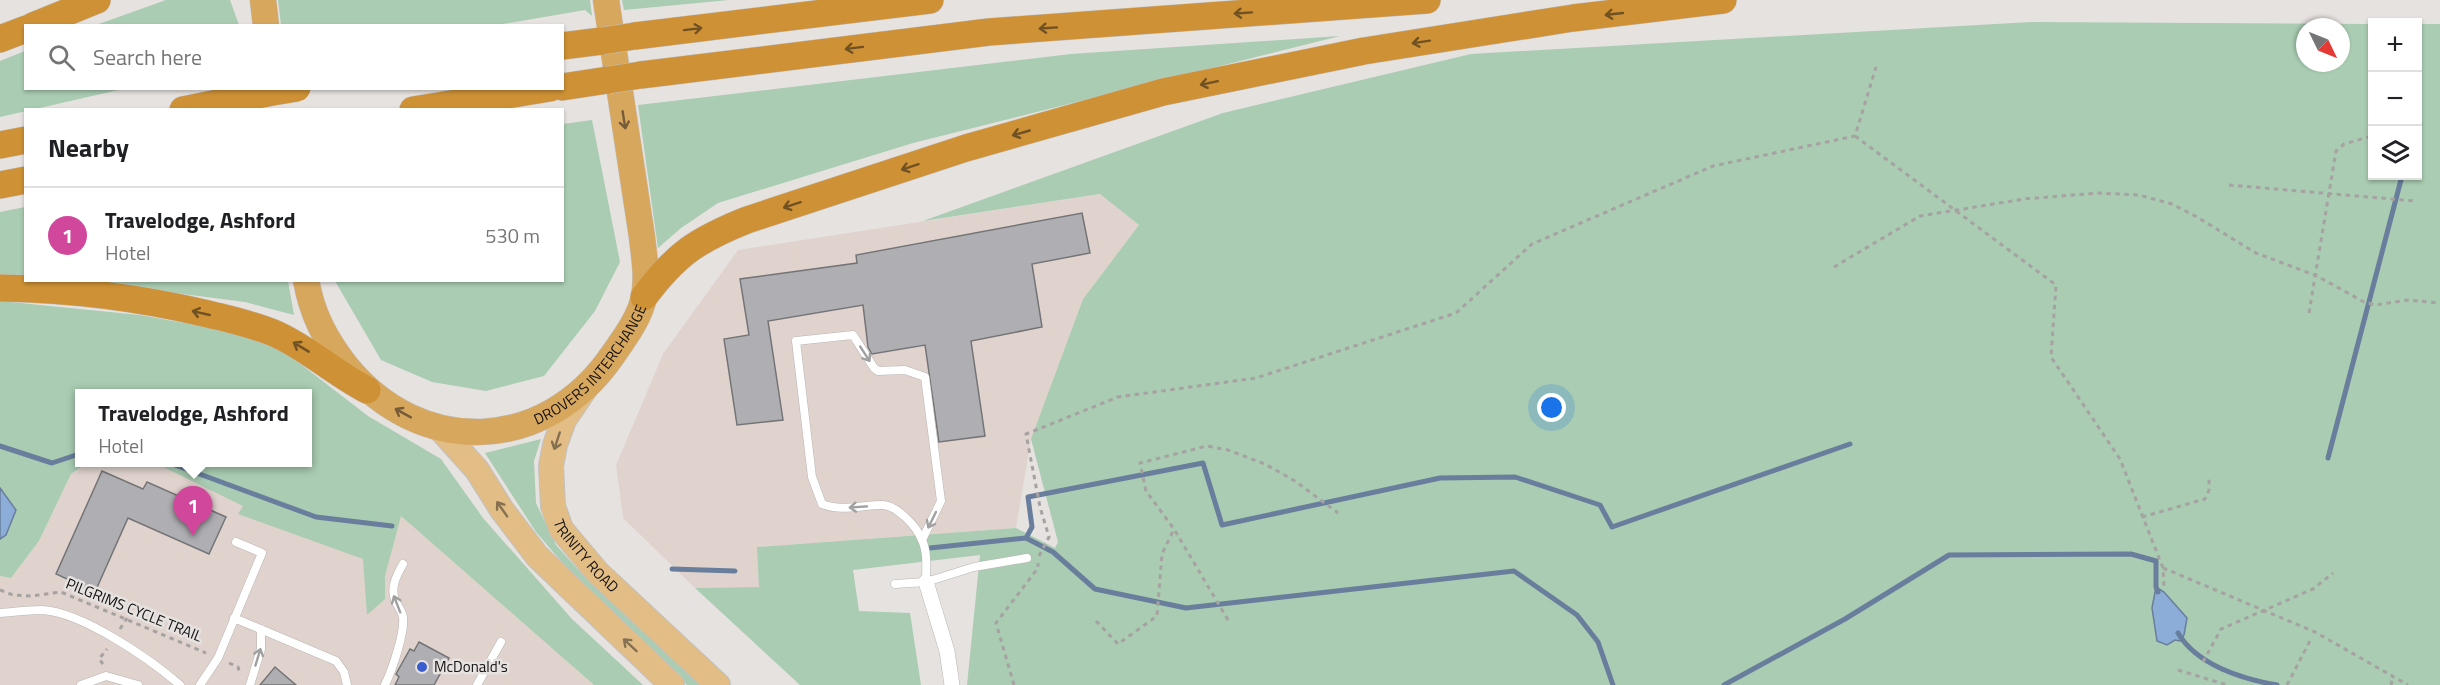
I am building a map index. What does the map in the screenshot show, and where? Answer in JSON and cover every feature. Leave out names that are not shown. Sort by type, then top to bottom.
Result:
[{"type":"highway","points":[[38,24],[98,0]]},
{"type":"highway","points":[[263,0],[266,24]]},
{"type":"highway","name":"DROVERS INTERCHANGE","points":[[306,282],[309,301],[320,327],[333,349],[367,390],[412,418],[441,430],[469,433],[528,423],[550,414],[585,389],[604,368],[620,344],[644,297],[645,266],[642,237],[606,0]]},
{"type":"highway","points":[[564,46],[930,0]]},
{"type":"highway","points":[[564,87],[989,32],[1427,0]]},
{"type":"highway","points":[[644,297],[664,271],[682,253],[715,233],[747,220],[966,148],[1163,92],[1364,51],[1574,18],[1723,0]]},
{"type":"highway","points":[[0,39],[24,30]]},
{"type":"highway","points":[[197,108],[274,97],[292,90]]},
{"type":"highway","points":[[425,108],[538,90]]},
{"type":"highway","points":[[0,145],[24,140]]},
{"type":"highway","points":[[0,185],[24,180]]},
{"type":"highway","points":[[0,288],[83,294],[165,304],[258,326],[303,348],[344,378],[367,390]]},
{"type":"main road","name":"TRINITY ROAD","points":[[585,389],[564,420],[555,445],[551,466],[553,506],[561,529],[598,573],[718,685]]},
{"type":"main road","points":[[441,430],[477,471],[502,510],[537,556],[672,685]]},
{"type":"street","points":[[926,582],[946,651],[952,685]]},
{"type":"lane","points":[[922,540],[941,501],[925,377],[905,370],[874,368],[853,335],[796,341],[812,477],[822,504],[832,508],[885,504],[902,512],[922,540],[927,561],[926,582]]},
{"type":"lane","points":[[200,685],[218,658],[262,553],[236,542]]},
{"type":"lane","points":[[894,584],[926,582],[974,567],[1027,558]]},
{"type":"lane","points":[[385,685],[392,671],[399,645],[403,618],[394,596],[394,582],[403,564]]},
{"type":"lane","points":[[0,613],[43,610],[68,616],[135,651],[180,685]]},
{"type":"lane","points":[[234,618],[336,661],[344,672],[346,685]]},
{"type":"lane","points":[[250,685],[261,649],[261,628]]},
{"type":"lane","points":[[477,685],[501,642]]},
{"type":"lane","points":[[81,685],[106,676],[138,685]]},
{"type":"path","points":[[1855,136],[1876,67]]},
{"type":"path","points":[[1014,685],[996,623],[1038,568],[1039,554],[1049,537],[1040,507],[1026,434],[1118,397],[1256,378],[1455,313],[1532,244],[1713,166],[1855,136],[2056,285],[2051,357],[2120,459],[2163,568],[2164,586]]},
{"type":"path","points":[[2309,313],[2317,276],[2336,151],[2344,144],[2368,137]]},
{"type":"path","points":[[2229,186],[2329,192],[2415,201]]},
{"type":"path","points":[[1834,267],[1920,216],[2024,199],[2098,193],[2139,195],[2172,204],[2256,254],[2317,276],[2351,297],[2375,305],[2408,300],[2440,303]]},
{"type":"path","points":[[1228,620],[1174,529],[1146,491],[1140,463],[1207,446],[1228,450],[1265,464],[1295,481],[1337,512]]},
{"type":"path","points":[[2142,518],[2205,499],[2209,490],[2209,477]]},
{"type":"path","points":[[1096,621],[1118,644],[1157,616],[1162,554],[1174,529]]},
{"type":"path","points":[[2163,568],[2315,633],[2408,685]]},
{"type":"path","points":[[2203,662],[2220,629],[2313,589],[2333,573]]},
{"type":"path","name":"PILGRIMS CYCLE TRAIL","points":[[0,590],[13,595],[31,596],[62,592],[218,658],[237,667],[240,675]]},
{"type":"path","points":[[120,631],[126,618]]},
{"type":"path","points":[[2287,685],[2312,637]]},
{"type":"path","points":[[107,649],[99,658],[107,668]]},
{"type":"path","points":[[2178,670],[2227,685]]},
{"type":"path","points":[[2391,685],[2394,676]]},
{"type":"shaded area","points":[[1101,194],[1139,225],[1083,299],[1031,439],[1016,528],[758,547],[759,587],[695,588],[623,518],[616,465],[663,354],[738,250]]},
{"type":"shaded area","points":[[81,467],[174,467],[401,516],[594,685],[0,685],[0,576],[11,578],[39,541],[71,474]]},
{"type":"green space","points":[[166,0],[230,0],[239,24],[99,24]]},
{"type":"green space","points":[[278,0],[590,0],[592,16],[585,10],[503,24],[281,24]]},
{"type":"green space","points":[[622,0],[729,0],[624,10]]},
{"type":"green space","points":[[2030,22],[2296,24],[2296,72],[2350,72],[2350,24],[2368,24],[2368,180],[2422,180],[2422,24],[2440,24],[2440,685],[967,685],[980,555],[853,570],[859,611],[910,613],[921,685],[800,685],[695,588],[759,587],[757,547],[1016,528],[1055,548],[1058,542],[1031,439],[1083,299],[1139,225],[1100,194],[923,221],[1223,113],[1471,54]]},
{"type":"green space","points":[[1340,36],[913,143],[718,203],[681,228],[658,248],[638,105],[1071,54]]},
{"type":"green space","points":[[24,51],[24,90],[119,90],[40,108],[24,108],[24,112],[0,117],[0,61]]},
{"type":"green space","points":[[592,120],[620,262],[595,311],[544,376],[486,391],[432,382],[381,360],[336,282],[564,282],[564,124]]},
{"type":"green space","points":[[24,207],[24,277],[0,276],[0,212]]},
{"type":"green space","points":[[91,282],[288,282],[294,315],[245,302]]},
{"type":"green space","points":[[0,301],[140,315],[234,332],[285,352],[368,416],[441,459],[483,518],[572,619],[643,685],[594,685],[401,516],[385,576],[385,599],[367,615],[363,559],[238,514],[243,506],[163,467],[312,467],[312,389],[75,389],[75,467],[81,467],[71,474],[39,541],[11,578],[0,576]]},
{"type":"green space","points":[[541,439],[534,461],[536,503],[556,545],[582,574],[701,685],[687,685],[577,580],[536,532],[485,453]]},
{"type":"water","points":[[0,488],[16,510],[6,535],[0,539]]},
{"type":"water","points":[[2156,587],[2164,592],[2187,618],[2184,635],[2180,641],[2175,640],[2167,645],[2157,641],[2152,608]]},
{"type":"building","points":[[1082,213],[1090,253],[1032,264],[1042,327],[971,341],[985,436],[939,442],[925,345],[872,354],[868,347],[863,305],[768,321],[783,420],[737,425],[724,339],[749,335],[740,279],[857,263],[856,255]]},
{"type":"building","points":[[102,471],[143,489],[147,482],[226,517],[209,554],[128,518],[95,592],[56,574]]},
{"type":"building","name":"McDonald's","points":[[419,642],[449,658],[434,685],[395,685],[399,677],[396,674],[410,649],[414,651]]},
{"type":"building","points":[[275,667],[296,685],[260,685]]},
{"type":"waterway","points":[[2328,458],[2401,180]]},
{"type":"waterway","points":[[1026,538],[1032,527],[1028,497],[1203,463],[1222,525],[1440,478],[1515,477],[1600,505],[1612,527],[1850,444]]},
{"type":"waterway","points":[[0,446],[52,463],[75,455]]},
{"type":"waterway","points":[[181,467],[316,517],[392,526]]},
{"type":"waterway","points":[[930,548],[1026,538],[1053,552],[1095,589],[1186,608],[1514,571],[1577,615],[1598,642],[1613,685]]},
{"type":"waterway","points":[[1724,685],[1845,619],[1949,555],[2131,554],[2156,561],[2158,592]]},
{"type":"waterway","points":[[672,569],[735,571]]},
{"type":"waterway","points":[[2178,633],[2186,644],[2208,662],[2249,679],[2277,685]]},
{"type":"place","name":"Travelodge, Ashford","points":[[193,536]]},
{"type":"place","name":"McDonald's","points":[[422,667]]}]
